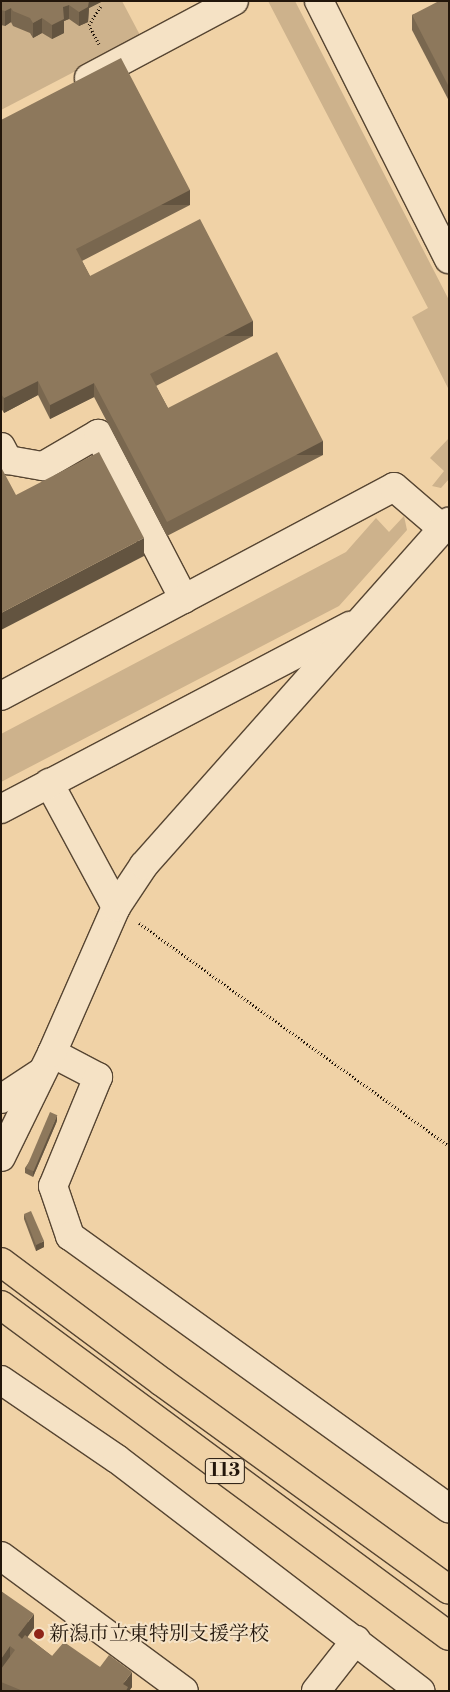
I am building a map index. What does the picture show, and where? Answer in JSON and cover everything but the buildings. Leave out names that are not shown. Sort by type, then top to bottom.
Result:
[{"type":"highway","name":"113","points":[[1,1262],[162,1382],[449,1590]]},
{"type":"highway","name":"113","points":[[1,1305],[449,1636]]},
{"type":"street","points":[[67,89],[234,1]]},
{"type":"street","points":[[319,1],[449,259]]},
{"type":"street","points":[[1,447],[8,460],[44,466],[98,434],[184,599]]},
{"type":"street","points":[[1,696],[394,487],[446,525],[144,866],[116,907],[47,1062],[1,1157]]},
{"type":"street","points":[[1,809],[364,618]]},
{"type":"street","points":[[49,783],[116,907]]},
{"type":"street","points":[[1,1099],[47,1062]]},
{"type":"street","points":[[47,1062],[98,1077],[53,1186],[70,1236],[449,1508]]},
{"type":"street","points":[[1,1380],[117,1459],[356,1640],[420,1691]]},
{"type":"street","points":[[1,1556],[184,1691]]},
{"type":"street","points":[[316,1691],[356,1640]]},
{"type":"path","points":[[101,6],[89,25],[111,66]]},
{"type":"path","points":[[116,907],[449,1146]]},
{"type":"shaded area","points":[[1,1],[122,1],[141,37],[1,110]]},
{"type":"shaded area","points":[[268,1],[295,1],[449,300],[449,390],[412,317],[428,308]]},
{"type":"shaded area","points":[[449,438],[449,479],[441,488],[432,486],[444,471],[430,458]]},
{"type":"shaded area","points":[[404,516],[407,530],[339,606],[1,782],[1,734],[346,552],[376,518],[389,532]]},
{"type":"place","name":"新潟市立東特別支援学校","points":[[39,1634]]}]
